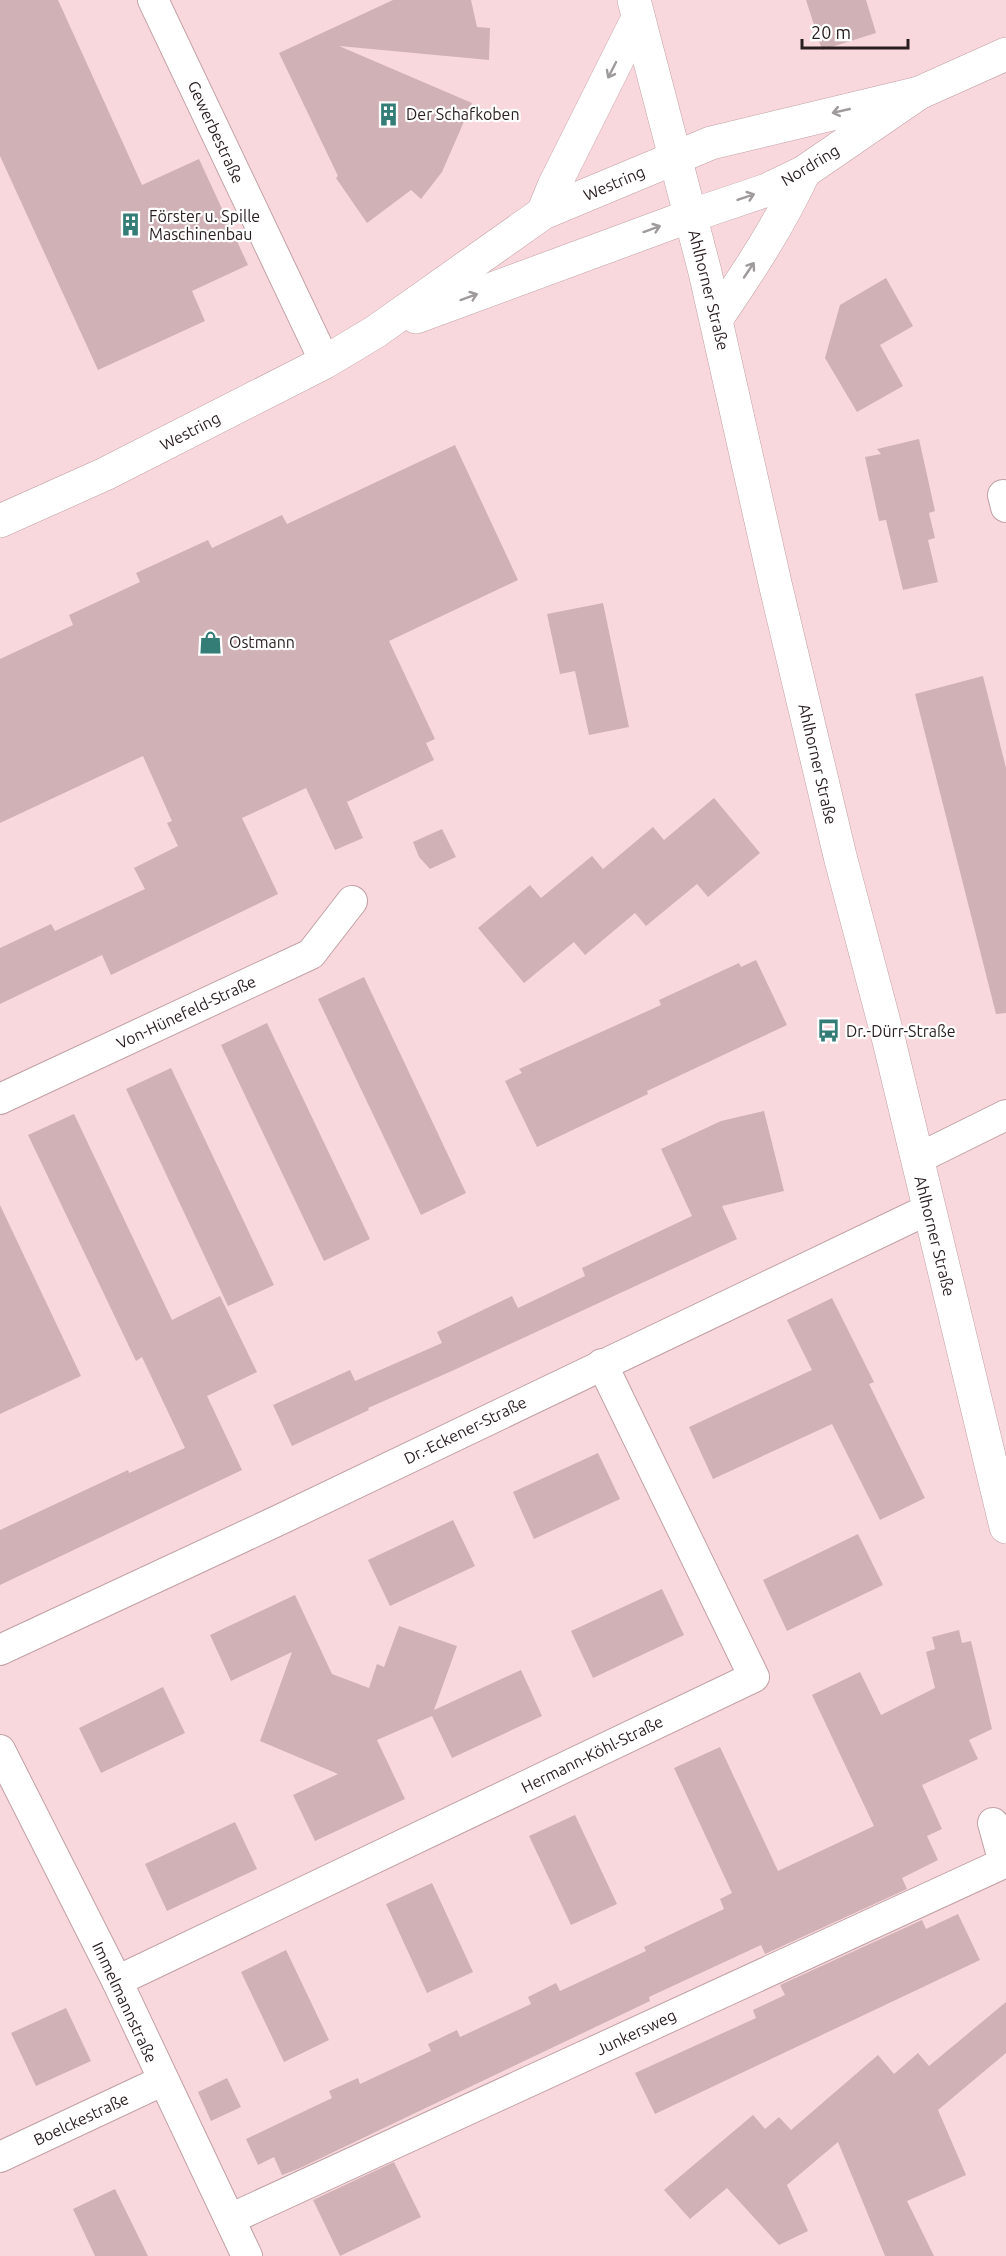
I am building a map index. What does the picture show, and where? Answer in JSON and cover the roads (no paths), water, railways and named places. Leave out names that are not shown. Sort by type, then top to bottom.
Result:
[{"type":"main road","name":"Ahlhorner Straße","points":[[636,9],[717,318],[786,628],[840,856],[889,1041],[1006,1527]]},
{"type":"main road","points":[[543,213],[636,9]]},
{"type":"main road","name":"Nordring","points":[[690,216],[767,190],[804,172],[919,93],[1006,54]]},
{"type":"main road","name":"Nordring","points":[[676,158],[722,140],[919,93]]},
{"type":"main road","name":"Westring","points":[[0,521],[105,474],[325,362],[375,332],[543,213],[676,158]]},
{"type":"main road","points":[[717,318],[761,252],[790,203],[804,172]]},
{"type":"main road","name":"Westring","points":[[375,332],[690,216]]},
{"type":"street","name":"Gewerbestraße","points":[[153,0],[325,362]]},
{"type":"street","name":"Von-Hünefeld-Straße","points":[[0,1099],[311,954],[352,902]]},
{"type":"street","points":[[917,1159],[1006,1115]]},
{"type":"street","name":"Dr.-Eckener-Straße","points":[[0,1650],[277,1521],[929,1209]]},
{"type":"street","name":"Hermann-Köhl-Straße","points":[[117,1982],[754,1677],[602,1364]]},
{"type":"street","name":"Immelmannstraße","points":[[0,1750],[117,1982],[247,2256]]},
{"type":"street","name":"Junkersweg","points":[[230,2219],[1004,1863],[993,1823]]},
{"type":"street","name":"Boelckestraße","points":[[0,2157],[162,2081]]},
{"type":"place","name":"Der Schafkoben","points":[[388,114]]},
{"type":"place","name":"Förster u. Spille Maschinenbau","points":[[131,225]]},
{"type":"place","name":"Ostmann","points":[[211,642]]},
{"type":"place","name":"Dr.-Dürr-Straße","points":[[828,1031]]}]
